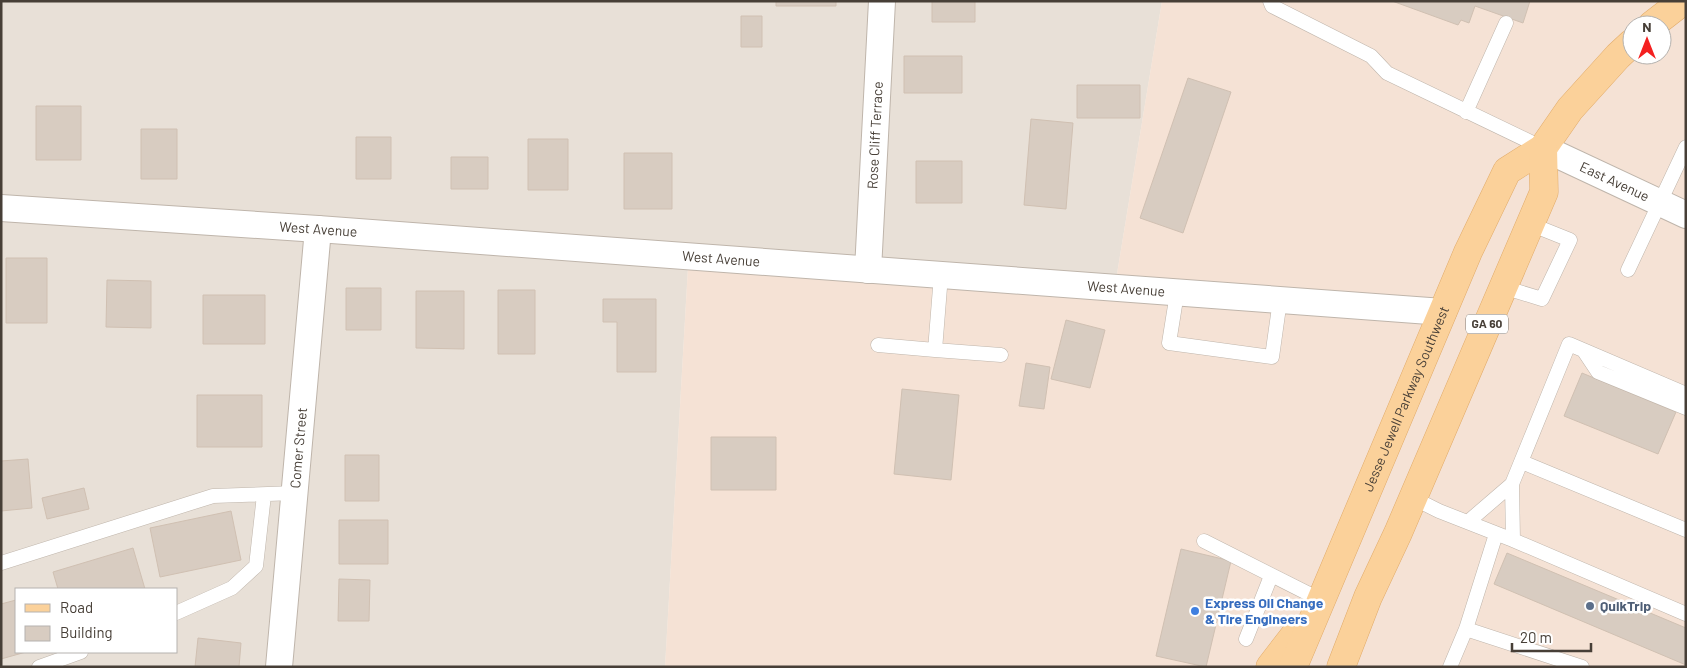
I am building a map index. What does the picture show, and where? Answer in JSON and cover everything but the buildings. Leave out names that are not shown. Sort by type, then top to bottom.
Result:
[{"type":"main road","points":[[1665,15],[1684,1]]},
{"type":"main road","name":"Jesse Jewell Parkway Southwest","points":[[1292,667],[1468,252],[1507,171],[1543,148],[1570,109],[1622,52]]},
{"type":"main road","name":"GA 60","points":[[1341,667],[1368,597],[1379,577],[1544,192],[1543,148]]},
{"type":"main road","points":[[1270,667],[1292,637],[1317,609]]},
{"type":"street","name":"Rose Cliff Terrace","points":[[868,270],[882,1]]},
{"type":"street","name":"East Avenue","points":[[1543,148],[1686,215]]},
{"type":"street","name":"West Avenue","points":[[1,208],[318,229],[1443,312]]},
{"type":"street","name":"Comer Street","points":[[279,667],[318,229]]},
{"type":"lane","points":[[1270,1],[1272,6],[1371,56],[1387,73],[1543,148]]},
{"type":"lane","points":[[1466,112],[1506,23]]},
{"type":"lane","points":[[1628,270],[1686,147]]},
{"type":"lane","points":[[1503,286],[1542,299],[1570,240],[1530,224]]},
{"type":"lane","points":[[935,350],[941,275]]},
{"type":"lane","points":[[1177,293],[1170,343],[1272,357],[1280,300]]},
{"type":"lane","points":[[1469,521],[1512,484],[1569,344],[1686,394]]},
{"type":"lane","points":[[878,345],[1001,356]]},
{"type":"lane","points":[[1584,351],[1598,372],[1686,408]]},
{"type":"lane","points":[[1522,462],[1686,530]]},
{"type":"lane","points":[[1512,484],[1513,540]]},
{"type":"lane","points":[[1,564],[213,496],[295,493]]},
{"type":"lane","points":[[178,612],[232,588],[256,566],[264,495]]},
{"type":"lane","points":[[1413,498],[1686,614]]},
{"type":"lane","points":[[1450,667],[1466,628],[1496,534]]},
{"type":"lane","points":[[1204,541],[1272,576],[1317,609]]},
{"type":"lane","points":[[1246,640],[1272,576]]},
{"type":"lane","points":[[1466,628],[1582,667]]},
{"type":"lane","points":[[39,667],[78,653]]},
{"type":"shaded area","points":[[1,1],[1162,1],[1114,292],[688,267],[665,667],[1,667]]},
{"type":"shaded area","points":[[1162,1],[1686,1],[1686,667],[665,667],[688,267],[1114,292]]},
{"type":"place","name":"QuikTrip","points":[[1590,606]]},
{"type":"place","name":"Express Oil Change & Tire Engineers","points":[[1195,611]]}]
